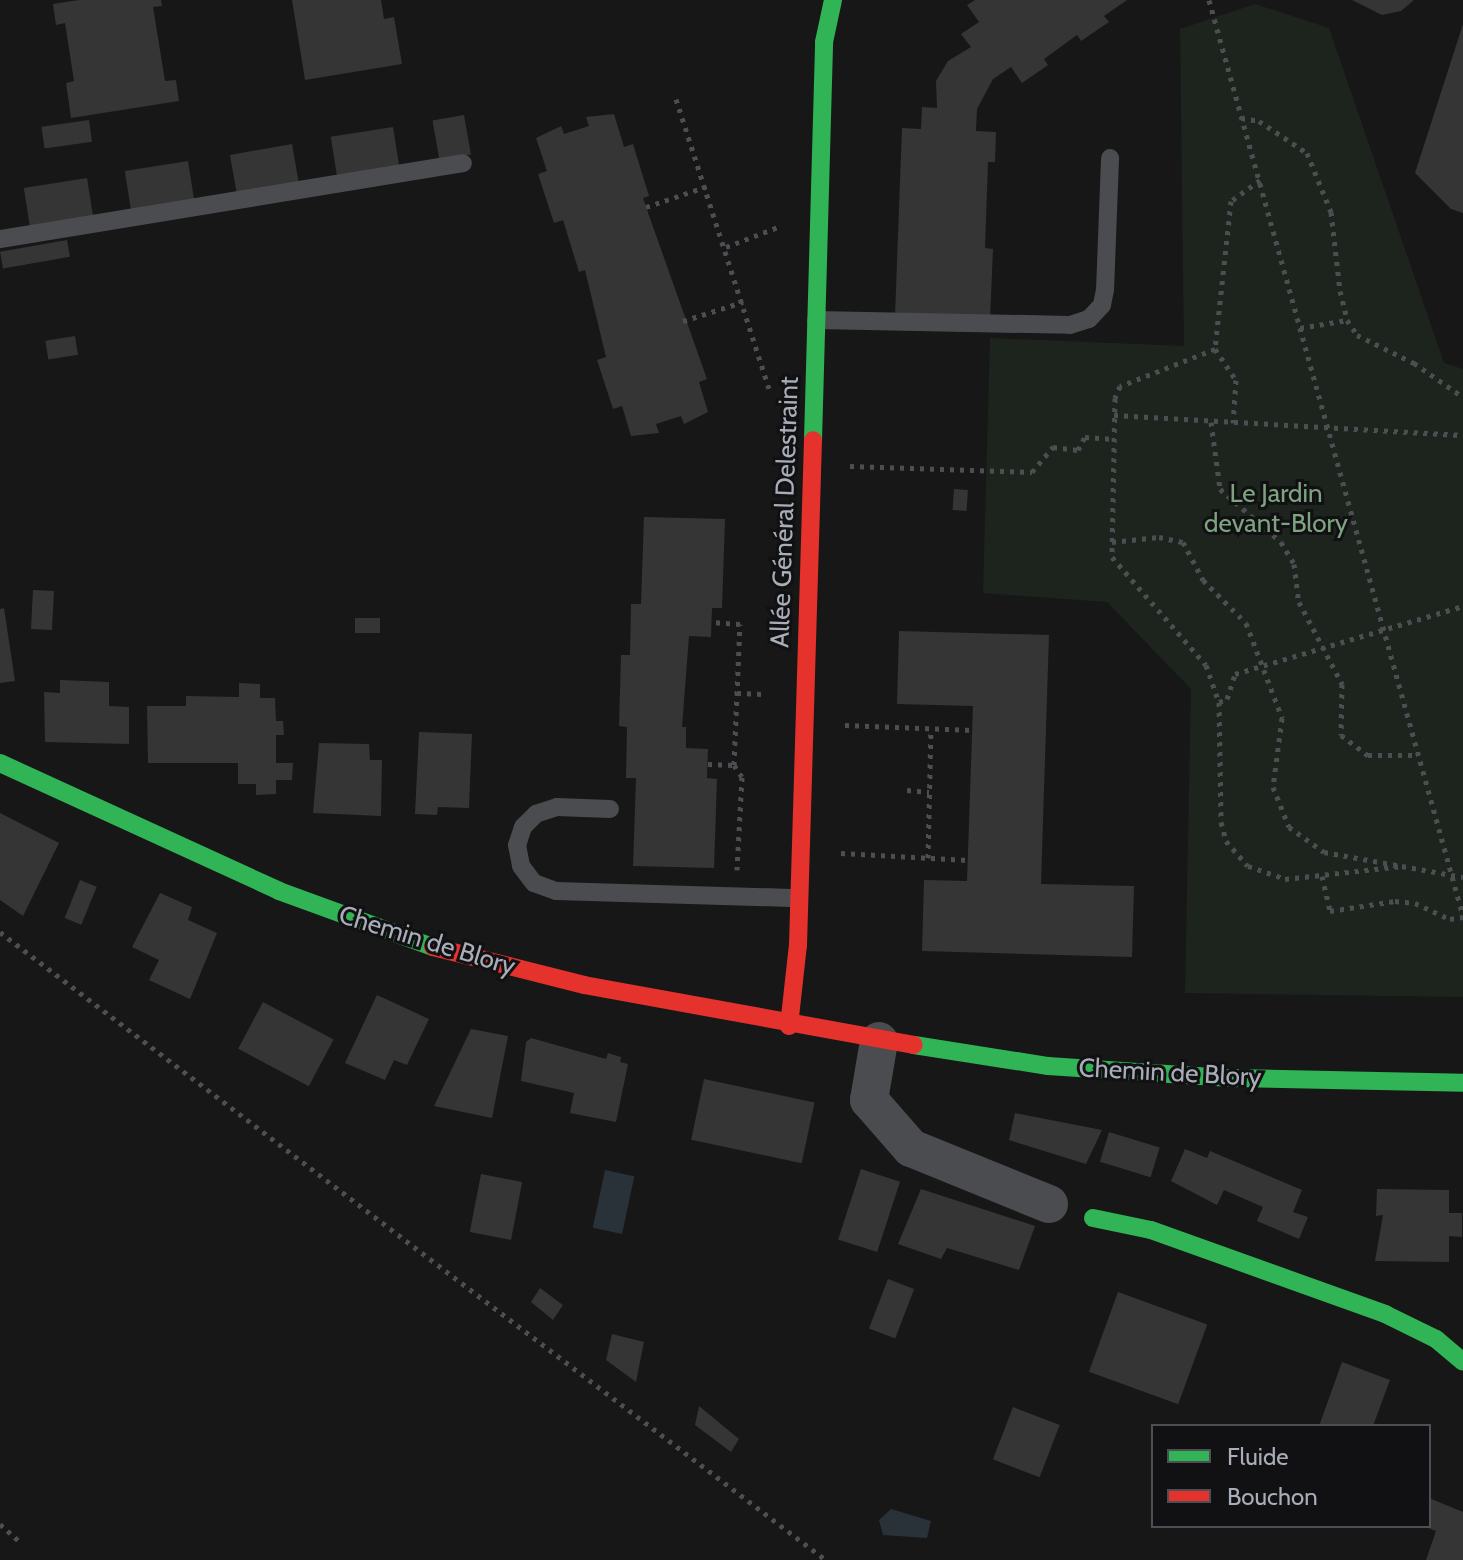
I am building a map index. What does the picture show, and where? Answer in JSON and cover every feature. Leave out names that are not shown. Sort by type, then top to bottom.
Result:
[{"type":"street","name":"Allée Général Delestraint","points":[[789,1026],[801,851],[824,42],[833,0]]},
{"type":"street","name":"Chemin de Blory","points":[[0,763],[279,891],[434,947],[598,988],[879,1041],[1135,1073],[1463,1083]]},
{"type":"street","points":[[879,1041],[869,1100],[911,1148],[1049,1204]]},
{"type":"street","points":[[1093,1218],[1151,1230],[1372,1309],[1436,1339],[1463,1362]]},
{"type":"lane","points":[[816,320],[1070,325],[1089,319],[1102,305],[1105,290],[1110,158]]},
{"type":"lane","points":[[0,239],[463,163]]},
{"type":"lane","points":[[610,809],[557,807],[536,814],[523,827],[517,845],[521,866],[534,883],[556,891],[799,898]]},
{"type":"path","points":[[1209,0],[1329,429],[1381,630],[1463,917],[1450,919],[1415,903],[1395,901],[1330,911],[1322,876]]},
{"type":"path","points":[[1241,118],[1259,121],[1307,153],[1331,212],[1347,320],[1357,335],[1414,363],[1463,397]]},
{"type":"path","points":[[1233,423],[1236,380],[1215,349],[1231,201],[1260,180]]},
{"type":"path","points":[[646,207],[708,186]]},
{"type":"path","points":[[726,247],[781,226],[819,227]]},
{"type":"path","points":[[683,321],[743,302]]},
{"type":"path","points":[[1300,328],[1347,320]]},
{"type":"path","points":[[1215,349],[1120,386],[1114,415],[1112,557],[1206,665],[1219,702],[1221,822],[1226,841],[1248,866],[1285,879],[1402,866]]},
{"type":"path","points":[[1114,415],[1463,435]]},
{"type":"path","points":[[1211,422],[1220,489],[1281,542],[1294,564],[1299,602],[1342,684],[1341,735],[1368,755],[1417,755]]},
{"type":"path","points":[[987,469],[1032,472],[1053,447],[1078,450],[1085,437],[1114,439]]},
{"type":"path","points":[[1112,542],[1159,537],[1183,542],[1203,580],[1246,623],[1259,667],[1282,718],[1273,787],[1289,827],[1324,852],[1463,877]]},
{"type":"path","points":[[1219,702],[1227,699],[1235,674],[1463,606]]},
{"type":"path","points":[[711,622],[740,624],[734,765],[742,777],[736,897]]},
{"type":"path","points":[[804,724],[972,730]]},
{"type":"path","points":[[928,858],[931,729]]},
{"type":"path","points":[[708,764],[734,765]]},
{"type":"path","points":[[907,790],[929,792]]},
{"type":"path","points":[[801,851],[968,860]]},
{"type":"path","points":[[0,932],[826,1560]]},
{"type":"path","points":[[0,1524],[21,1543]]},
{"type":"green space","name":"Le Jardin devant-Blory","points":[[1255,4],[1329,28],[1444,363],[1463,369],[1463,997],[1185,993],[1191,689],[1107,602],[983,593],[990,338],[1184,346],[1180,29]]},
{"type":"shaded area","points":[[605,1170],[634,1176],[622,1234],[593,1228]]},
{"type":"shaded area","points":[[891,1509],[931,1521],[927,1538],[883,1535],[879,1520]]},
{"type":"building","points":[[79,0],[161,0],[162,6],[153,7],[165,81],[176,80],[179,101],[71,118],[66,83],[74,81],[65,23],[56,25],[53,4]]},
{"type":"building","points":[[292,0],[381,0],[384,19],[394,17],[402,64],[305,80]]},
{"type":"building","points":[[975,0],[1127,0],[1104,16],[1109,22],[1081,41],[1077,35],[1044,59],[1048,65],[1022,83],[1011,67],[993,79],[977,109],[976,131],[996,132],[995,162],[988,162],[985,248],[993,249],[990,320],[895,316],[902,128],[921,129],[922,107],[937,108],[936,81],[948,61],[971,47],[961,34],[979,22],[967,5]]},
{"type":"building","points":[[1352,0],[1414,0],[1401,11],[1382,15]]},
{"type":"building","points":[[1463,24],[1463,213],[1451,209],[1415,173]]},
{"type":"building","points":[[614,114],[624,147],[633,144],[649,196],[643,198],[707,379],[699,382],[708,412],[684,424],[681,416],[656,424],[659,433],[631,436],[622,406],[613,409],[597,360],[606,357],[585,270],[579,272],[563,220],[554,223],[538,174],[547,171],[536,138],[561,126],[564,134],[589,126],[586,117]]},
{"type":"building","points":[[464,115],[471,154],[439,160],[432,121]]},
{"type":"building","points":[[89,120],[92,142],[45,148],[41,127]]},
{"type":"building","points":[[393,127],[399,166],[337,175],[331,137]]},
{"type":"building","points":[[292,144],[299,182],[237,193],[230,155]]},
{"type":"building","points":[[188,161],[194,200],[131,210],[125,171]]},
{"type":"building","points":[[87,178],[93,217],[30,227],[24,188]]},
{"type":"building","points":[[67,240],[70,257],[3,269],[0,252]]},
{"type":"building","points":[[75,336],[78,355],[48,359],[45,341]]},
{"type":"building","points":[[954,489],[968,490],[967,511],[953,510]]},
{"type":"building","points":[[644,517],[725,519],[722,608],[712,608],[711,637],[689,636],[682,727],[686,727],[686,748],[708,749],[707,778],[717,779],[714,868],[633,866],[636,778],[626,778],[627,727],[619,726],[621,655],[630,655],[631,604],[641,604]]},
{"type":"building","points":[[33,590],[54,591],[52,630],[31,629]]},
{"type":"building","points":[[4,608],[15,681],[0,683],[0,609]]},
{"type":"building","points":[[355,618],[380,618],[380,633],[355,633]]},
{"type":"building","points":[[899,631],[1049,635],[1041,884],[1134,886],[1132,957],[922,951],[924,880],[967,881],[973,706],[897,704]]},
{"type":"building","points":[[60,680],[109,682],[109,706],[129,707],[129,744],[45,742],[44,692],[60,693]]},
{"type":"building","points":[[239,683],[260,684],[260,698],[275,698],[276,721],[283,721],[284,735],[276,735],[276,763],[293,763],[292,780],[276,780],[276,794],[256,795],[256,784],[238,784],[238,763],[148,763],[147,706],[186,706],[186,696],[239,697]]},
{"type":"building","points":[[419,732],[472,734],[469,808],[438,807],[437,815],[415,814]]},
{"type":"building","points":[[319,743],[369,744],[370,760],[382,760],[381,816],[313,813]]},
{"type":"building","points":[[0,813],[59,843],[23,916],[0,900]]},
{"type":"building","points":[[80,880],[97,887],[81,925],[65,918]]},
{"type":"building","points":[[160,893],[192,907],[188,920],[217,933],[190,999],[149,980],[159,960],[132,947]]},
{"type":"building","points":[[377,995],[429,1019],[407,1065],[394,1060],[385,1080],[345,1063]]},
{"type":"building","points":[[263,1002],[334,1040],[309,1086],[238,1049]]},
{"type":"building","points":[[471,1029],[508,1036],[492,1118],[434,1106]]},
{"type":"building","points":[[531,1038],[606,1059],[608,1053],[621,1057],[620,1062],[628,1064],[616,1122],[570,1113],[574,1093],[521,1081],[526,1042]]},
{"type":"building","points":[[704,1079],[815,1102],[802,1163],[691,1140]]},
{"type":"building","points":[[1015,1113],[1102,1130],[1086,1164],[1009,1140]]},
{"type":"building","points":[[1109,1132],[1160,1147],[1151,1177],[1100,1162]]},
{"type":"building","points":[[1185,1149],[1207,1158],[1210,1151],[1302,1190],[1293,1212],[1308,1217],[1299,1239],[1257,1221],[1263,1207],[1224,1190],[1217,1205],[1171,1181]]},
{"type":"building","points":[[861,1169],[900,1182],[877,1252],[838,1239]]},
{"type":"building","points":[[481,1174],[522,1182],[511,1240],[470,1232]]},
{"type":"building","points":[[921,1189],[1035,1226],[1019,1270],[947,1248],[941,1259],[898,1244]]},
{"type":"building","points":[[1377,1189],[1449,1190],[1449,1213],[1462,1213],[1462,1237],[1449,1236],[1449,1262],[1375,1261],[1383,1215],[1376,1216]]},
{"type":"building","points":[[888,1279],[914,1289],[895,1339],[869,1328]]},
{"type":"building","points":[[540,1288],[563,1305],[553,1320],[531,1302]]},
{"type":"building","points":[[1118,1292],[1207,1324],[1178,1404],[1089,1372]]},
{"type":"building","points":[[612,1334],[644,1342],[636,1382],[606,1360]]},
{"type":"building","points":[[1342,1362],[1390,1380],[1374,1424],[1320,1424]]},
{"type":"building","points":[[699,1406],[739,1439],[731,1452],[695,1425]]},
{"type":"building","points":[[1013,1407],[1060,1425],[1040,1477],[993,1459]]},
{"type":"building","points":[[1431,1499],[1463,1512],[1463,1560],[1426,1560],[1436,1531],[1428,1528],[1431,1528]]},
{"type":"traffic: fast","points":[[813,440],[824,42],[833,0]]},
{"type":"traffic: fast","points":[[0,763],[279,891],[433,947]]},
{"type":"traffic: fast","points":[[914,1045],[1048,1066],[1231,1078],[1463,1083]]},
{"type":"traffic: fast","points":[[1093,1218],[1151,1230],[1385,1314],[1436,1339],[1463,1362]]},
{"type":"traffic: jam","points":[[789,1026],[798,945],[813,440]]},
{"type":"traffic: jam","points":[[433,947],[584,985],[914,1045]]}]
